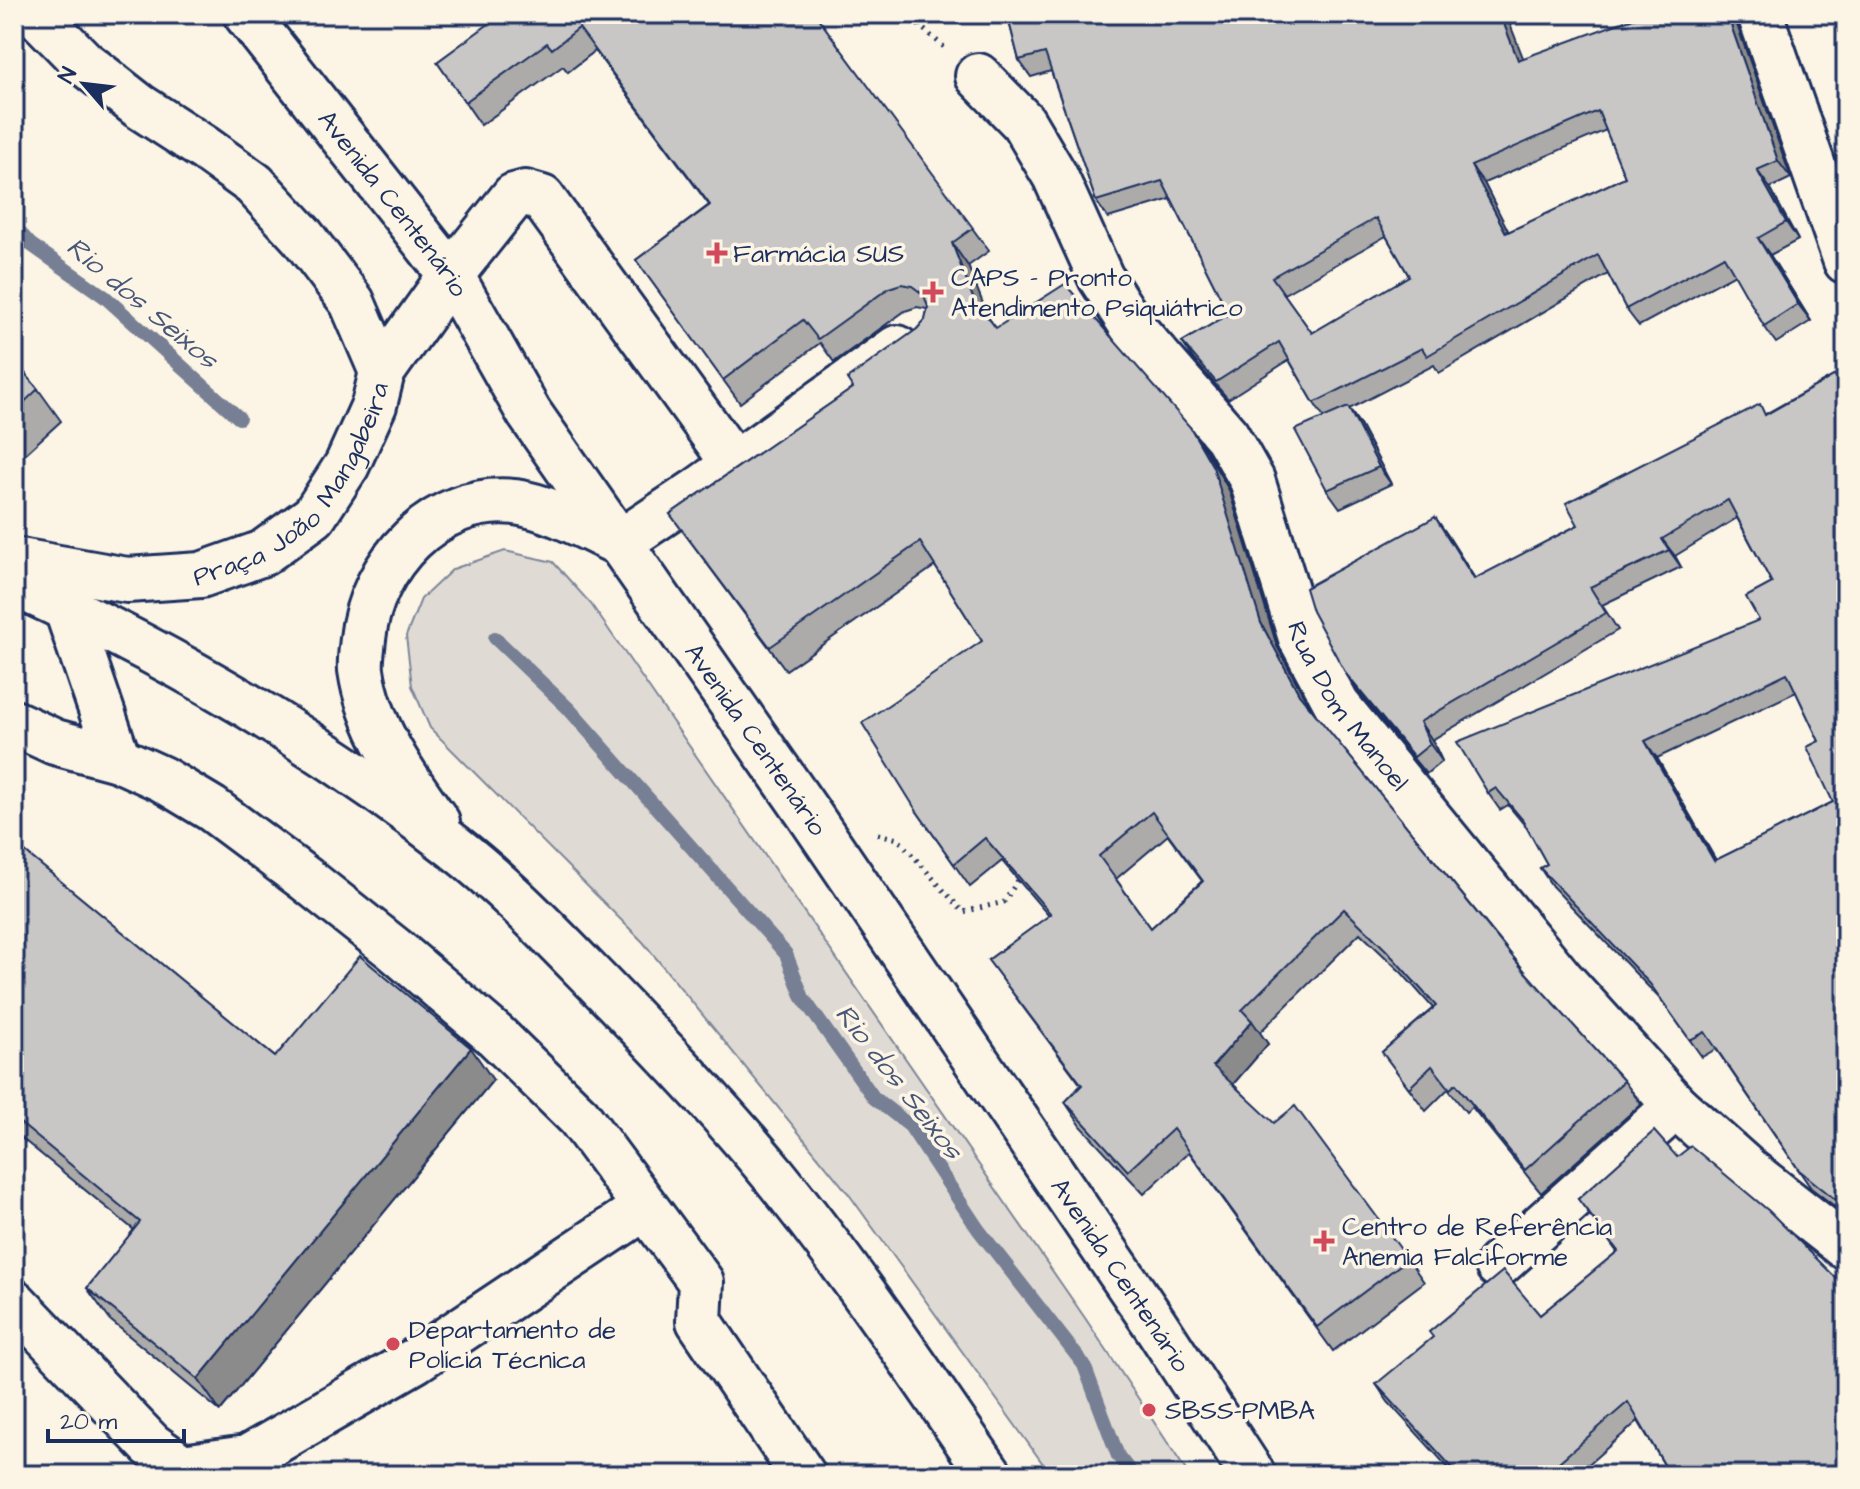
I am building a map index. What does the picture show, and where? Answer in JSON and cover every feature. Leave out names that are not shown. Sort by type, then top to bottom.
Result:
[{"type":"main road","name":"Praça João Mangabeira","points":[[14,560],[127,580],[201,575],[263,553],[314,516],[347,465],[374,405],[382,372],[352,302],[302,236],[254,184],[127,97],[83,62],[36,14]]},
{"type":"main road","name":"Avenida Centenário","points":[[246,14],[451,275],[529,413],[808,813],[1155,1324],[1253,1475]]},
{"type":"main road","points":[[1760,14],[1846,261]]},
{"type":"main road","name":"Rua Dom Manoel","points":[[978,76],[1023,122],[1055,176],[1101,278],[1134,329],[1227,436],[1252,480],[1301,638],[1337,705],[1561,979],[1676,1106],[1749,1171],[1846,1247]]},
{"type":"main road","points":[[382,372],[451,275],[514,196],[525,193],[542,198],[735,465]]},
{"type":"main road","points":[[454,847],[403,775],[378,727],[360,668],[365,616],[382,576],[407,543],[439,518],[474,505],[514,502],[557,514],[619,543],[735,465],[919,332]]},
{"type":"main road","points":[[14,584],[172,660],[304,741],[454,847],[546,930],[647,1033],[773,1174],[895,1337],[990,1475]]},
{"type":"main road","points":[[66,607],[118,759]]},
{"type":"main road","points":[[14,723],[55,742],[118,759],[162,779],[212,809],[307,880],[495,1035],[579,1117],[701,1282],[699,1321],[803,1475]]},
{"type":"main road","points":[[1498,1265],[1676,1106]]},
{"type":"main road","points":[[14,1302],[151,1445],[182,1467],[254,1466],[644,1208]]},
{"type":"path","points":[[919,25],[946,14]]},
{"type":"path","points":[[808,813],[898,839],[963,912],[1004,902],[1028,865]]},
{"type":"shaded area","points":[[505,551],[553,562],[591,604],[1085,1318],[1189,1475],[1051,1475],[848,1193],[643,942],[430,728],[412,686],[406,636],[421,599],[453,569]]},
{"type":"building","points":[[496,14],[815,14],[973,228],[952,243],[973,298],[996,328],[1065,284],[1190,427],[1213,467],[1261,623],[1299,694],[1525,972],[1624,1081],[1525,1170],[1456,1084],[1450,1089],[1432,1066],[1409,1088],[1382,1052],[1436,1006],[1344,909],[1242,1010],[1252,1021],[1213,1066],[1274,1123],[1295,1106],[1408,1259],[1317,1327],[1173,1129],[1128,1171],[1065,1102],[1082,1085],[988,960],[1051,914],[985,838],[954,864],[862,723],[982,641],[920,542],[770,647],[670,514],[853,388],[847,379],[925,320],[928,307],[924,295],[912,286],[901,284],[889,288],[818,339],[803,320],[723,380],[636,260],[710,205],[579,28],[552,49],[547,43],[465,102],[437,62],[498,17]],"holes":[[[1152,812],[1203,881],[1151,928],[1099,856]]]},
{"type":"building","points":[[1007,14],[1500,14],[1518,60],[1644,14],[1727,14],[1778,161],[1757,170],[1786,222],[1758,238],[1798,304],[1764,326],[1724,256],[1626,309],[1598,255],[1427,356],[1422,348],[1314,403],[1279,342],[1216,382],[1182,342],[1229,314],[1162,181],[1096,201],[1045,53],[1019,60]],"holes":[[[1598,111],[1625,177],[1506,233],[1471,166]],[[1376,218],[1409,276],[1312,333],[1272,277]]]},
{"type":"building","points":[[14,360],[38,389],[14,412]]},
{"type":"building","points":[[1846,369],[1846,1208],[1799,1170],[1705,1032],[1690,1040],[1650,984],[1540,868],[1547,864],[1522,819],[1496,788],[1488,793],[1457,742],[1759,620],[1746,597],[1772,583],[1728,500],[1662,539],[1669,550],[1590,587],[1606,613],[1420,722],[1430,744],[1414,757],[1346,674],[1312,611],[1305,588],[1435,517],[1474,579],[1578,525],[1566,503],[1760,404],[1765,415]],"holes":[[[1787,673],[1819,741],[1807,747],[1833,802],[1714,861],[1645,741]]]},
{"type":"building","points":[[1348,407],[1379,467],[1327,490],[1295,430]]},
{"type":"building","points":[[14,843],[275,1057],[360,956],[471,1048],[198,1379],[87,1288],[140,1222],[14,1118]]},
{"type":"building","points":[[1654,1131],[1677,1157],[1691,1146],[1769,1211],[1846,1288],[1846,1475],[1663,1475],[1669,1473],[1628,1402],[1544,1475],[1459,1475],[1376,1384],[1433,1337],[1429,1332],[1503,1271],[1540,1315],[1618,1251],[1578,1199]]},
{"type":"waterway","name":"Rio dos Seixos","points":[[14,226],[30,244],[105,297],[239,418]]},
{"type":"waterway","name":"Rio dos Seixos","points":[[495,638],[568,708],[786,954],[803,998],[874,1098],[910,1126],[978,1229],[1084,1365],[1118,1456],[1133,1475]]},
{"type":"place","name":"Farmácia SUS","points":[[717,253]]},
{"type":"place","name":"CAPS - Pronto Atendimento Psiquiátrico","points":[[933,292]]},
{"type":"place","name":"Centro de Referência Anemia Falciforme","points":[[1324,1241]]},
{"type":"place","name":"Departamento de Polícia Técnica","points":[[393,1344]]},
{"type":"place","name":"SBSS-PMBA","points":[[1149,1410]]}]
